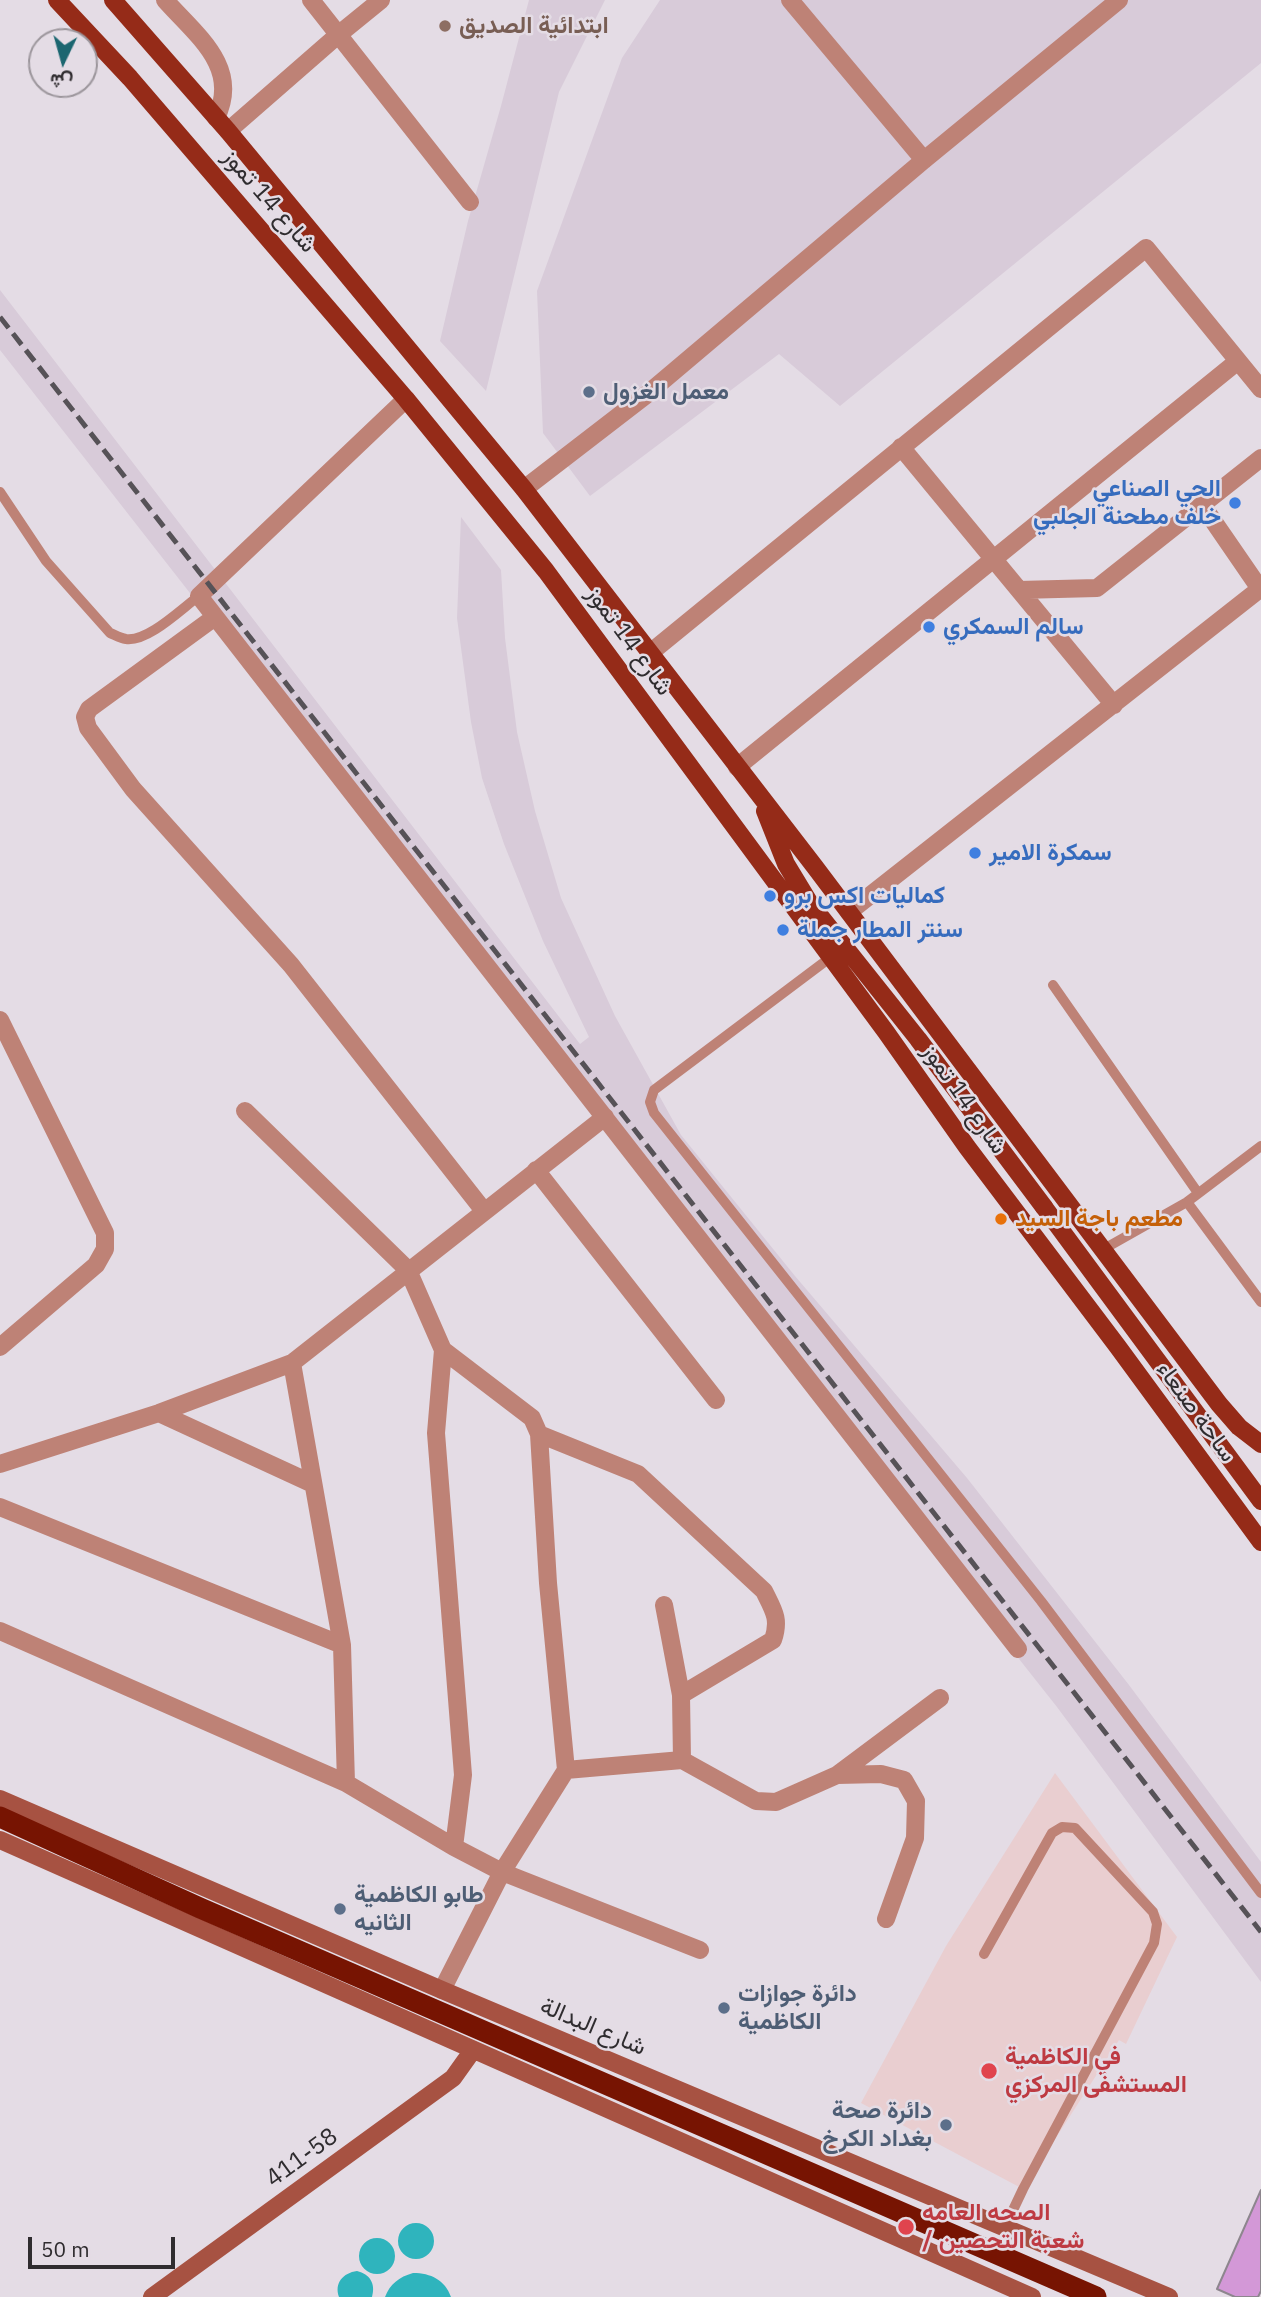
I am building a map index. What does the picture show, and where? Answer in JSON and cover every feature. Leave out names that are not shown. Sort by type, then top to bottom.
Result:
[{"type":"highway","points":[[0,1817],[125,1875],[1096,2297]]},
{"type":"main road","name":"شارع 14 تموز","points":[[57,0],[130,78],[406,399],[546,571],[831,957],[967,1147],[1118,1347]]},
{"type":"main road","name":"شارع 14 تموز","points":[[113,0],[222,125],[524,489],[849,912],[1102,1250]]},
{"type":"main road","points":[[762,801],[781,854],[809,902],[918,1039],[1261,1501]]},
{"type":"main road","name":"ساحة صنعاء","points":[[1102,1250],[1219,1404],[1239,1427],[1261,1444]]},
{"type":"main road","points":[[1118,1347],[1119,1336],[1127,1327],[1140,1319],[1154,1320]]},
{"type":"main road","name":"ساحة صنعاء","points":[[1118,1347],[1261,1541]]},
{"type":"main road","name":"شارع البدالة","points":[[0,1799],[442,1990],[1169,2297]]},
{"type":"main road","points":[[0,1840],[1032,2297]]},
{"type":"main road","name":"411-58","points":[[152,2297],[453,2078],[473,2050]]},
{"type":"street","points":[[165,0],[213,54],[220,66],[225,92],[222,125]]},
{"type":"street","points":[[311,0],[470,202]]},
{"type":"street","points":[[222,125],[381,0]]},
{"type":"street","points":[[790,0],[924,160]]},
{"type":"street","points":[[524,489],[646,396],[924,160],[1119,0]]},
{"type":"street","points":[[650,653],[1146,248],[1261,389]]},
{"type":"street","points":[[737,767],[1238,361]]},
{"type":"street","points":[[406,399],[198,596],[1018,1649]]},
{"type":"street","points":[[901,447],[1114,705]]},
{"type":"street","points":[[1019,590],[1097,588],[1261,458]]},
{"type":"street","points":[[849,912],[1261,589],[1203,506]]},
{"type":"street","points":[[215,617],[89,709],[85,717],[88,728],[134,789],[290,965],[484,1211]]},
{"type":"street","points":[[0,1020],[105,1233],[105,1249],[96,1265],[2,1340]]},
{"type":"street","points":[[245,1111],[408,1270],[443,1350],[436,1433],[463,1775],[453,1847]]},
{"type":"street","points":[[0,1464],[159,1413],[292,1363],[605,1117]]},
{"type":"street","points":[[536,1170],[716,1400]]},
{"type":"street","points":[[442,1990],[502,1872],[566,1770],[548,1583],[539,1434],[532,1418],[443,1350]]},
{"type":"street","points":[[292,1363],[342,1645],[346,1783]]},
{"type":"street","points":[[159,1413],[313,1484]]},
{"type":"street","points":[[539,1434],[639,1474],[764,1591],[778,1625],[773,1640],[681,1695]]},
{"type":"street","points":[[0,1507],[342,1645]]},
{"type":"street","points":[[664,1605],[681,1695],[682,1760]]},
{"type":"street","points":[[0,1632],[346,1783],[453,1847],[502,1872],[700,1950]]},
{"type":"street","points":[[566,1770],[682,1760],[756,1801],[776,1802],[837,1775],[940,1698]]},
{"type":"street","points":[[837,1775],[881,1774],[904,1780],[916,1801],[915,1838],[886,1919]]},
{"type":"lane","points":[[0,492],[46,561],[110,633],[123,639],[136,639],[157,628],[198,596]]},
{"type":"lane","points":[[831,957],[654,1090],[650,1102],[654,1113],[1041,1601],[1261,1893]]},
{"type":"lane","points":[[1053,985],[1198,1193]]},
{"type":"lane","points":[[1102,1250],[1186,1202],[1261,1146]]},
{"type":"lane","points":[[1186,1202],[1261,1302]]},
{"type":"lane","points":[[984,1954],[1052,1833],[1062,1827],[1074,1828],[1153,1912],[1157,1924],[1154,1943],[1005,2227]]},
{"type":"shaded area","points":[[529,0],[605,0],[559,92],[486,391],[440,341],[468,221]]},
{"type":"shaded area","points":[[660,0],[1261,0],[1261,63],[840,406],[779,354],[590,496],[543,433],[537,291],[622,58]]},
{"type":"shaded area","points":[[0,290],[580,1044],[589,1037],[543,941],[504,844],[482,778],[471,722],[457,618],[461,517],[501,570],[505,638],[517,732],[535,811],[561,898],[615,1016],[681,1135],[795,1276],[967,1478],[1129,1685],[1261,1862],[1261,1982],[1057,1707],[0,350]]},
{"type":"shaded area","points":[[1055,1773],[1177,1937],[1126,2044],[1119,2040],[1023,2189],[861,2103],[946,1946]]},
{"type":"water","points":[[416,2223],[429,2228],[434,2241],[429,2254],[416,2259],[403,2254],[398,2241],[403,2228]]},
{"type":"water","points":[[377,2238],[390,2243],[395,2256],[390,2269],[377,2274],[364,2269],[359,2256],[364,2243]]},
{"type":"water","points":[[357,2271],[371,2280],[372,2297],[339,2297],[338,2287],[341,2280]]},
{"type":"water","points":[[413,2273],[426,2274],[436,2279],[445,2286],[451,2297],[385,2297],[396,2282]]},
{"type":"building","points":[[1261,2190],[1261,2291],[1258,2297],[1235,2297],[1217,2289]]},
{"type":"railway","points":[[0,317],[1261,1932]]},
{"type":"place","name":"ابتدائية الصديق","points":[[445,26]]},
{"type":"place","name":"معمل الغزول","points":[[589,392]]},
{"type":"place","name":"الحي الصناعي خلف مطحنة الجلبي","points":[[1235,503]]},
{"type":"place","name":"سالم السمكري","points":[[929,627]]},
{"type":"place","name":"سمكرة الامير","points":[[975,853]]},
{"type":"place","name":"كماليات اكس برو","points":[[770,896]]},
{"type":"place","name":"سنتر المطار جملة","points":[[783,930]]},
{"type":"place","name":"مطعم باجة السيد","points":[[1001,1219]]},
{"type":"place","name":"طابو الكاظمية الثانيه","points":[[340,1909]]},
{"type":"place","name":"دائرة جوازات الكاظمية","points":[[724,2008]]},
{"type":"place","name":"في الكاظمية المستشفى المركزي","points":[[989,2071]]},
{"type":"place","name":"دائرة صحة بغداد الكرخ","points":[[946,2125]]},
{"type":"place","name":"الصحه العامه / شعبة التحصين","points":[[906,2227]]}]
